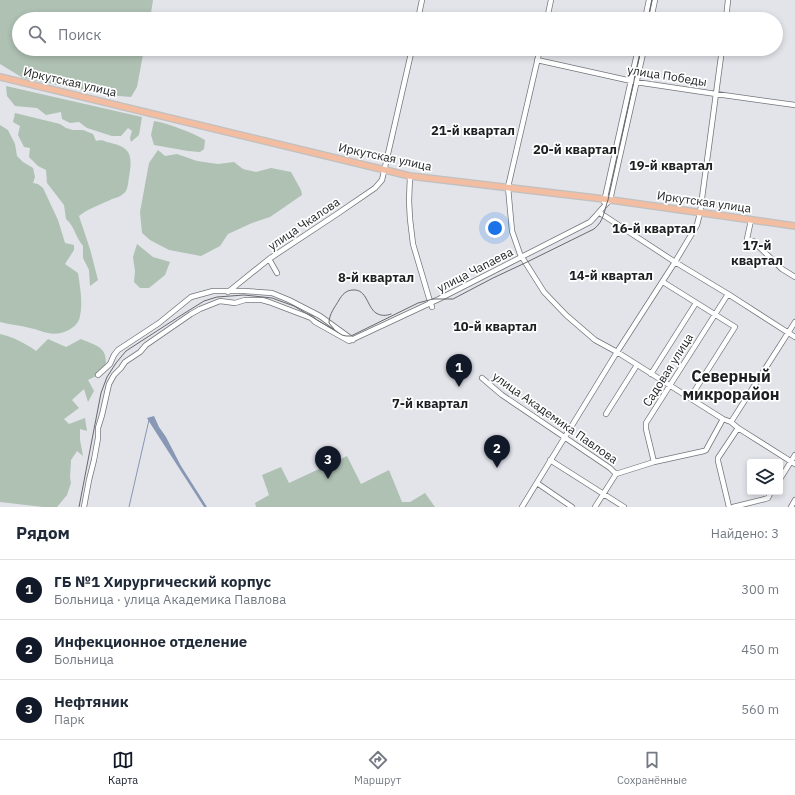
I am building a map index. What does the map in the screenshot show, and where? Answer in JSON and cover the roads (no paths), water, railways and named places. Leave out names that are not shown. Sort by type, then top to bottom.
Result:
[{"type":"main road","name":"Иркутская улица","points":[[0,77],[410,176],[508,187],[795,226]]},
{"type":"street","points":[[419,12],[422,0]]},
{"type":"street","points":[[548,12],[551,0]]},
{"type":"street","points":[[646,12],[649,0]]},
{"type":"street","points":[[652,12],[655,0]]},
{"type":"street","points":[[727,12],[728,0]]},
{"type":"street","name":"улица Чкалова","points":[[228,292],[269,259],[375,188],[382,180],[410,56]]},
{"type":"street","points":[[538,56],[508,187],[512,231],[522,257],[544,292],[566,315],[596,340],[723,419],[731,422],[793,463]]},
{"type":"street","points":[[634,82],[637,56]]},
{"type":"street","points":[[607,200],[634,82],[642,56]]},
{"type":"street","points":[[522,507],[564,437],[697,225],[700,213],[721,56]]},
{"type":"street","name":"улица Победы","points":[[537,60],[634,82],[795,105]]},
{"type":"street","points":[[410,176],[409,201],[413,244],[431,305]]},
{"type":"street","name":"улица Чапаева","points":[[351,340],[431,305],[590,222],[600,213],[607,200]]},
{"type":"street","points":[[600,213],[795,337]]},
{"type":"street","points":[[751,220],[747,239],[753,241],[782,269],[795,277]]},
{"type":"street","points":[[269,259],[276,273]]},
{"type":"street","points":[[662,282],[735,327],[690,398]]},
{"type":"street","points":[[98,375],[110,364],[118,350],[159,323],[191,297],[213,291],[272,293],[320,316],[351,340]]},
{"type":"street","name":"Садовая улица","points":[[654,462],[646,429],[646,423],[728,294]]},
{"type":"street","points":[[84,507],[98,438],[98,428],[109,384],[114,375],[125,362],[140,352],[146,344],[191,314],[220,302],[235,303],[246,300],[262,300],[311,318],[315,322],[351,340]]},
{"type":"street","points":[[651,374],[696,303]]},
{"type":"street","points":[[731,422],[795,322]]},
{"type":"street","points":[[606,414],[636,365]]},
{"type":"street","name":"улица Академика Павлова","points":[[482,378],[502,395],[610,468],[616,474]]},
{"type":"street","points":[[595,507],[616,474],[654,462],[706,450],[723,419]]},
{"type":"street","points":[[729,507],[718,458],[738,428]]},
{"type":"street","points":[[783,475],[793,463],[795,455]]},
{"type":"street","points":[[550,460],[624,507]]},
{"type":"street","points":[[537,483],[572,507]]},
{"type":"street","points":[[733,507],[765,499],[768,498],[770,495]]},
{"type":"street","points":[[791,507],[795,500]]},
{"type":"water","points":[[154,416],[181,466],[207,507],[204,507],[147,418]]},
{"type":"waterway","points":[[129,507],[149,420]]},
{"type":"tram line","points":[[649,12],[652,0]]},
{"type":"tram line","points":[[79,507],[101,393],[107,377],[126,351],[204,301],[217,297],[244,295],[272,298],[294,306],[342,335],[351,336],[418,303],[433,299],[453,299],[594,229],[602,219],[608,200],[639,56]]},
{"type":"tram line","points":[[334,329],[329,323],[331,314],[341,296],[351,290],[358,290],[361,292],[376,313],[380,315],[391,314]]},
{"type":"place","name":"ГБ №1 Хирургический корпус","points":[[459,387]]},
{"type":"place","name":"Инфекционное отделение","points":[[497,468]]},
{"type":"place","name":"Нефтяник","points":[[328,479]]},
{"type":"district","name":"21-й квартал","points":[[473,130]]},
{"type":"district","name":"20-й квартал","points":[[575,149]]},
{"type":"district","name":"19-й квартал","points":[[671,165]]},
{"type":"district","name":"16-й квартал","points":[[654,228]]},
{"type":"district","name":"17-й квартал","points":[[757,252]]},
{"type":"district","name":"14-й квартал","points":[[611,275]]},
{"type":"district","name":"8-й квартал","points":[[376,277]]},
{"type":"district","name":"10-й квартал","points":[[495,326]]},
{"type":"district","name":"Северный микрорайон","points":[[731,385]]},
{"type":"district","name":"7-й квартал","points":[[430,403]]}]
